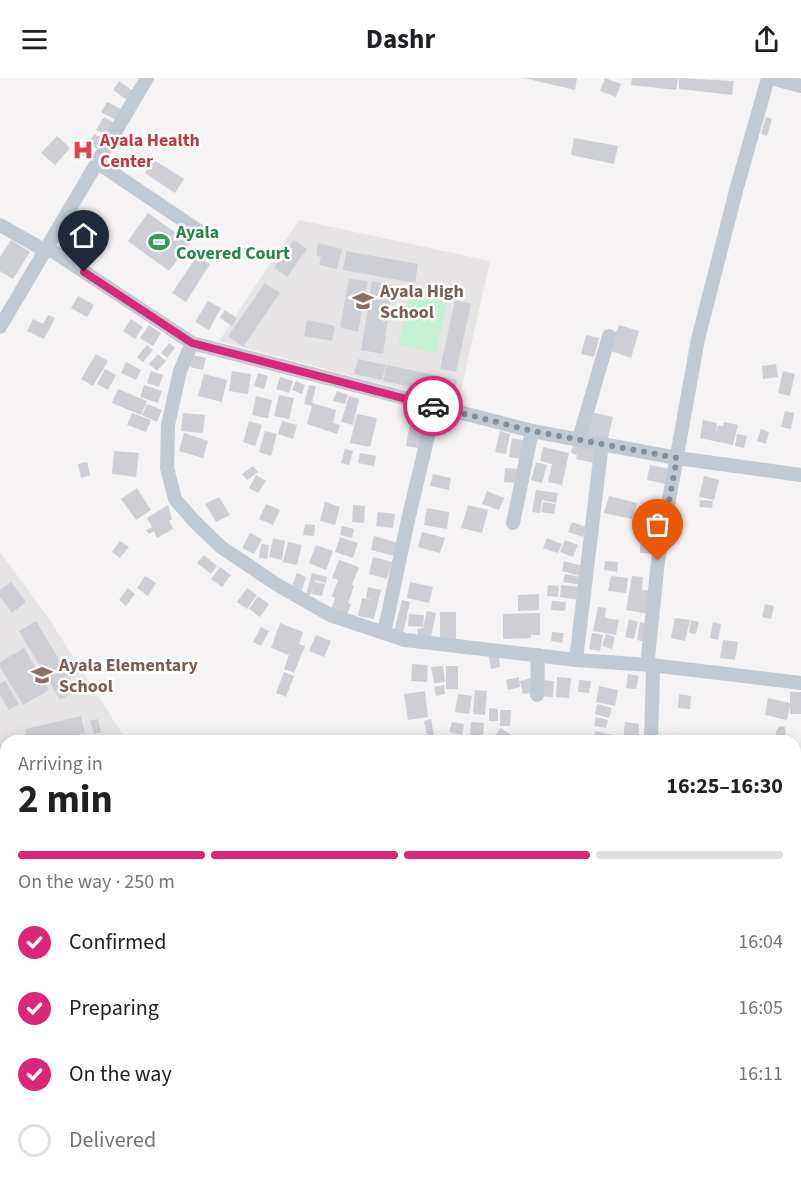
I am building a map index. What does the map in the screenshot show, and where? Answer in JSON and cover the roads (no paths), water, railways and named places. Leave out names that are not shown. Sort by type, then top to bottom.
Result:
[{"type":"street","points":[[0,327],[147,78]]},
{"type":"street","points":[[651,735],[653,673],[648,657],[658,561],[698,339],[737,187],[769,78],[801,86]]},
{"type":"street","points":[[98,163],[201,233]]},
{"type":"street","points":[[0,225],[47,250],[192,343],[532,431],[677,458],[801,475]]},
{"type":"street","points":[[579,439],[609,336]]},
{"type":"street","points":[[192,343],[180,371],[168,425],[167,468],[175,499],[221,547],[276,584],[330,615],[405,640],[801,683]]},
{"type":"street","points":[[384,633],[435,407]]},
{"type":"street","points":[[513,523],[532,431]]},
{"type":"street","points":[[576,660],[602,443]]},
{"type":"street","points":[[537,695],[538,655]]},
{"type":"place","name":"Ayala Health Center","points":[[83,150]]},
{"type":"place","name":"Ayala Covered Court","points":[[159,242]]},
{"type":"place","name":"Ayala High School","points":[[363,301]]},
{"type":"place","name":"Ayala Elementary School","points":[[42,675]]}]
